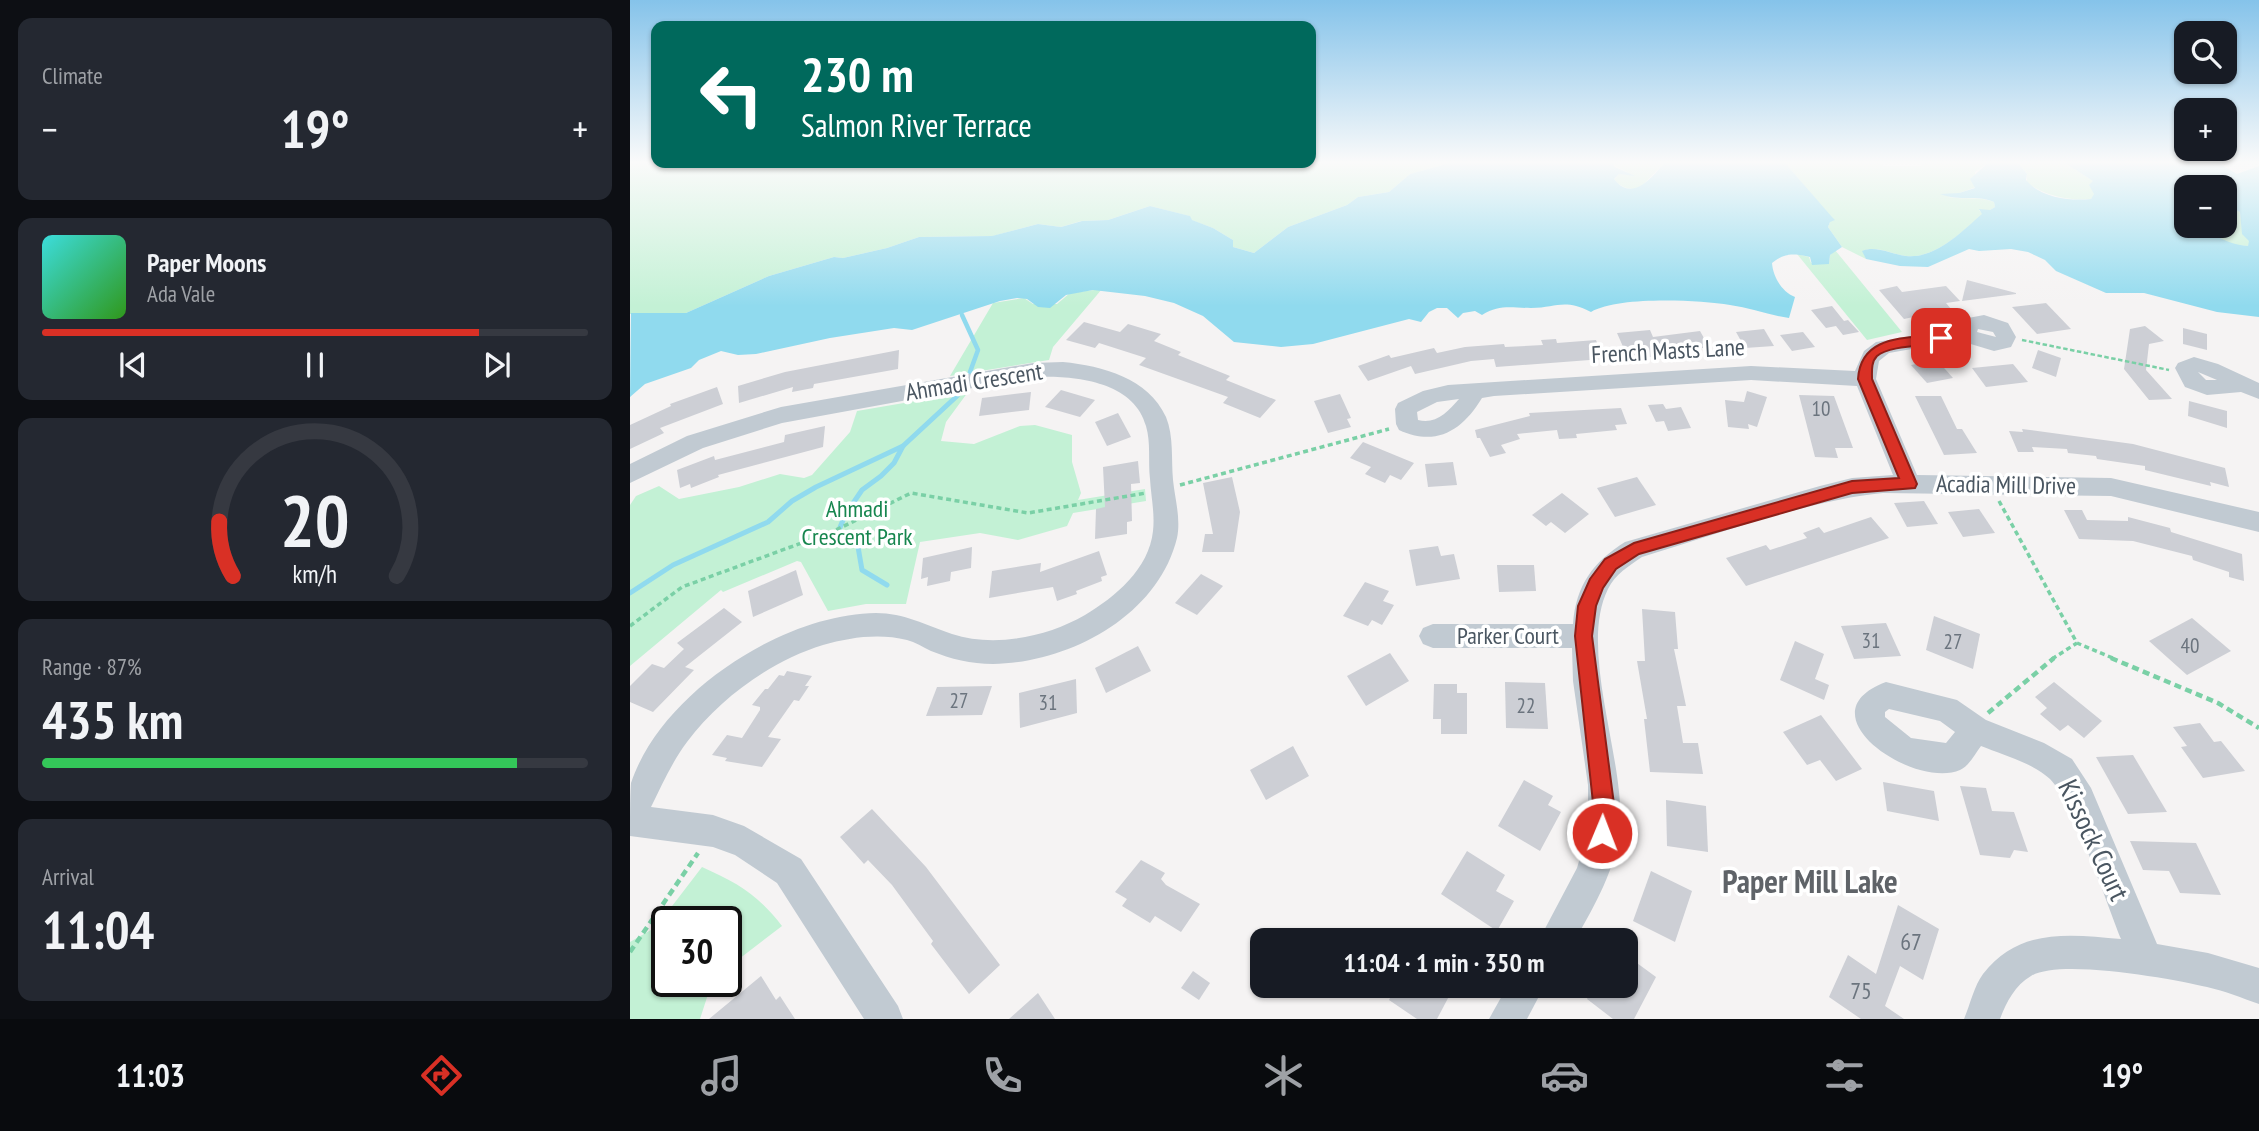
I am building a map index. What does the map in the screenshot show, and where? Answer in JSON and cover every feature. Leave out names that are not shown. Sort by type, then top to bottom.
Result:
[{"type":"street","points":[[1909,484],[1865,379],[1866,364],[1872,354],[1883,347],[1965,335],[1990,344],[2002,344],[2006,337]]},
{"type":"street","points":[[2186,373],[2189,365],[2203,365],[2249,388]]},
{"type":"street","name":"Ahmadi Crescent","points":[[630,474],[695,442],[780,415],[1033,370],[1063,369],[1098,375],[1124,385],[1148,406],[1158,424],[1165,534],[1155,561],[1132,592],[1097,620],[1055,641],[1009,651],[965,649],[904,627],[883,625],[844,629],[796,643],[747,669],[702,705],[676,734],[630,818]]},
{"type":"street","name":"French Masts Lane","points":[[1407,424],[1406,409],[1416,402],[1457,391],[1475,392],[1615,379],[1751,373],[1865,379]]},
{"type":"street","points":[[1407,424],[1425,431],[1451,422],[1475,392]]},
{"type":"street","name":"Acadia Mill Drive","points":[[1563,928],[1582,897],[1600,854],[1605,812],[1584,636],[1587,606],[1596,584],[1611,564],[1634,549],[1852,487],[1909,484],[2111,487],[2259,522]]},
{"type":"street","name":"Parker Court","points":[[1433,636],[1584,636]]},
{"type":"street","name":"Kissock Court","points":[[1976,730],[2033,753],[2061,769],[2080,799],[2146,959]]},
{"type":"street","points":[[630,818],[713,831],[744,842],[789,871],[885,1019]]},
{"type":"street","points":[[1982,1019],[1994,988],[2023,959],[2070,951],[2146,959],[2208,970],[2259,986]]},
{"type":"street","points":[[1507,1019],[1520,998]]},
{"type":"path","points":[[2006,337],[2186,373]]},
{"type":"path","points":[[630,626],[682,587],[834,531],[911,494],[1028,513],[1162,490],[1407,424]]},
{"type":"path","points":[[1990,484],[2077,643],[2218,703],[2259,728]]},
{"type":"path","points":[[1976,730],[1983,718],[2048,662],[2077,643]]},
{"type":"path","points":[[630,952],[713,831]]},
{"type":"green space","points":[[630,211],[1136,211],[1108,220],[1081,221],[1061,227],[1038,224],[993,236],[919,237],[887,248],[843,258],[834,257],[769,276],[686,313],[630,314]]},
{"type":"green space","points":[[1168,211],[1332,211],[1288,227],[1254,253],[1233,247],[1233,240],[1213,228],[1191,220],[1189,216]]},
{"type":"green space","points":[[1823,211],[1980,211],[1983,214],[1948,243],[1928,253],[1906,256],[1868,249],[1863,251],[1866,259],[1842,247],[1828,227],[1830,222]]},
{"type":"green space","points":[[2237,211],[2240,212],[2242,228],[2250,241],[2248,246],[2232,245],[2219,238],[2237,238]]},
{"type":"green space","points":[[1835,250],[1902,332],[1867,340],[1797,254],[1809,257],[1811,263],[1829,264],[1830,255]]},
{"type":"green space","points":[[1102,289],[1053,347],[1049,360],[950,376],[993,303],[1024,298],[1033,304],[1057,304],[1070,293]]},
{"type":"green space","name":"Ahmadi Crescent Park","points":[[968,392],[946,422],[941,441],[974,444],[1020,426],[1035,425],[1072,435],[1072,462],[1081,493],[1078,500],[1145,489],[1146,501],[1073,513],[1067,526],[1018,540],[980,533],[920,542],[906,604],[866,604],[828,611],[801,562],[797,561],[723,592],[721,590],[630,666],[630,505],[636,496],[659,486],[679,499],[739,487],[780,474],[804,478],[812,475],[850,432],[857,411]]},
{"type":"green space","points":[[702,867],[746,891],[782,926],[742,957],[742,906],[672,906]]},
{"type":"green space","points":[[651,930],[651,997],[707,997],[700,1019],[630,1019],[630,942]]},
{"type":"water","points":[[1136,211],[1168,211],[1190,216],[1192,220],[1233,240],[1233,247],[1254,253],[1288,227],[1332,211],[1827,211],[1835,220],[1830,222],[1828,227],[1842,247],[1830,255],[1829,264],[1812,265],[1810,257],[1794,255],[1781,257],[1772,263],[1779,283],[1786,292],[1795,297],[1789,318],[1730,305],[1679,301],[1620,303],[1591,312],[1573,305],[1506,307],[1482,315],[1475,311],[1463,313],[1458,318],[1447,308],[1437,308],[1429,312],[1421,322],[1409,319],[1313,344],[1281,347],[1234,342],[1203,316],[1174,303],[1145,296],[1093,290],[1066,295],[1050,308],[1038,307],[1027,299],[1017,298],[912,330],[894,328],[756,354],[738,355],[721,351],[699,360],[691,368],[645,384],[630,397],[631,313],[686,313],[769,276],[834,257],[843,258],[887,248],[919,237],[992,236],[1038,224],[1061,227],[1082,221],[1108,220]]},
{"type":"water","points":[[1980,211],[2174,211],[2174,238],[2222,238],[2248,246],[2249,241],[2242,234],[2240,212],[2237,211],[2259,211],[2259,317],[2217,312],[2144,293],[2106,293],[2056,271],[2045,260],[2028,252],[2011,249],[1969,249],[1928,267],[1900,266],[1866,259],[1862,251],[1878,249],[1917,256],[1938,249],[1982,214]]},
{"type":"building","points":[[1967,280],[2016,293],[2016,294],[1962,301]]},
{"type":"building","points":[[1897,286],[1902,292],[1946,286],[1960,301],[1946,303],[1951,309],[1904,319],[1879,290]]},
{"type":"building","points":[[2046,303],[2071,329],[2037,334],[2012,307]]},
{"type":"building","points":[[1832,306],[1844,321],[1848,320],[1859,332],[1843,335],[1836,326],[1826,328],[1811,310]]},
{"type":"building","points":[[1084,322],[1120,332],[1128,324],[1161,334],[1154,341],[1181,352],[1178,355],[1230,376],[1226,380],[1276,400],[1260,418],[1223,403],[1228,397],[1139,365],[1146,358],[1099,343],[1095,348],[1066,340]]},
{"type":"building","points":[[2145,326],[2164,341],[2149,344],[2146,370],[2172,399],[2149,400],[2124,369],[2130,329]]},
{"type":"building","points":[[2183,328],[2207,334],[2207,350],[2183,344]]},
{"type":"building","points":[[1764,329],[1774,346],[1745,348],[1736,332]]},
{"type":"building","points":[[1650,330],[1653,337],[1700,331],[1709,347],[1696,349],[1699,355],[1628,358],[1617,333]]},
{"type":"building","points":[[1803,332],[1815,347],[1792,351],[1780,335]]},
{"type":"building","points":[[1556,339],[1557,343],[1596,340],[1603,359],[1496,367],[1494,359],[1471,361],[1415,374],[1411,366],[1368,381],[1358,366],[1389,355],[1391,358],[1434,348],[1437,353],[1465,347],[1504,344],[1505,347],[1543,345],[1541,340]]},
{"type":"building","points":[[899,350],[898,369],[814,384],[813,388],[792,392],[793,387],[739,403],[738,386],[785,372]]},
{"type":"building","points":[[2038,350],[2061,358],[2056,377],[2032,368]]},
{"type":"building","points":[[1937,360],[1953,378],[1927,383],[1911,365]]},
{"type":"building","points":[[2013,364],[2028,382],[1986,387],[1972,368]]},
{"type":"building","points":[[717,387],[723,404],[660,428],[664,433],[630,449],[630,425],[671,406],[670,404]]},
{"type":"building","points":[[1061,390],[1095,400],[1080,417],[1045,407]]},
{"type":"building","points":[[1747,391],[1767,397],[1757,427],[1748,424],[1749,429],[1728,427],[1725,400],[1744,402]]},
{"type":"building","points":[[1031,392],[1029,410],[979,416],[982,398]]},
{"type":"building","points":[[1340,394],[1351,418],[1347,419],[1351,427],[1328,433],[1314,401]]},
{"type":"building","points":[[1799,395],[1834,396],[1853,448],[1835,448],[1838,458],[1815,457]]},
{"type":"building","points":[[1915,396],[1941,396],[1957,429],[1962,429],[1977,453],[1944,455]]},
{"type":"building","points":[[2189,401],[2227,411],[2227,428],[2188,416]]},
{"type":"building","points":[[1663,404],[1666,409],[1681,407],[1691,428],[1668,431],[1664,421],[1656,422],[1648,405]]},
{"type":"building","points":[[1621,408],[1627,424],[1615,425],[1617,430],[1576,434],[1577,438],[1559,439],[1557,430],[1517,434],[1520,439],[1501,445],[1506,453],[1490,457],[1480,438],[1477,438],[1475,430],[1530,416],[1529,413]]},
{"type":"building","points":[[1118,413],[1131,437],[1107,446],[1095,422]]},
{"type":"building","points":[[825,426],[823,447],[718,475],[719,477],[691,488],[690,484],[680,488],[677,470],[714,456],[715,460],[784,442],[785,435]]},
{"type":"building","points":[[2022,429],[2133,444],[2225,468],[2229,487],[2210,482],[2211,486],[2145,470],[2145,466],[2068,453],[2067,449],[2032,447],[2034,452],[2018,452],[2009,431],[2023,432]]},
{"type":"building","points":[[1363,442],[1414,463],[1401,480],[1390,475],[1385,483],[1365,474],[1371,467],[1350,458]]},
{"type":"building","points":[[1138,461],[1140,483],[1131,484],[1132,521],[1127,522],[1127,534],[1095,539],[1096,509],[1105,507],[1103,467]]},
{"type":"building","points":[[1453,462],[1457,485],[1428,487],[1425,464]]},
{"type":"building","points":[[1232,477],[1240,512],[1234,552],[1202,552],[1205,534],[1213,534],[1203,483]]},
{"type":"building","points":[[1637,477],[1656,505],[1615,517],[1597,488]]},
{"type":"building","points":[[1562,493],[1589,514],[1565,533],[1551,522],[1546,526],[1532,515]]},
{"type":"building","points":[[1924,501],[1938,524],[1907,527],[1894,503]]},
{"type":"building","points":[[1979,509],[1995,533],[1963,537],[1948,512]]},
{"type":"building","points":[[2064,510],[2082,510],[2087,520],[2128,521],[2128,517],[2170,528],[2171,532],[2242,554],[2244,581],[2229,577],[2229,572],[2193,560],[2192,556],[2133,541],[2079,539]]},
{"type":"building","points":[[1871,517],[1889,538],[1746,586],[1726,558],[1766,545],[1770,550],[1807,538],[1803,533],[1819,527],[1824,533]]},
{"type":"building","points":[[1438,546],[1441,556],[1454,554],[1460,579],[1416,586],[1409,550]]},
{"type":"building","points":[[972,547],[971,568],[951,572],[950,581],[927,586],[928,577],[921,579],[923,558]]},
{"type":"building","points":[[1099,551],[1107,575],[1101,577],[1102,581],[1076,591],[1077,594],[1057,601],[1053,587],[989,598],[992,571],[1041,563],[1040,572]]},
{"type":"building","points":[[1497,565],[1534,565],[1536,591],[1499,592]]},
{"type":"building","points":[[796,570],[803,595],[753,617],[748,591]]},
{"type":"building","points":[[1201,574],[1223,586],[1197,615],[1175,603]]},
{"type":"building","points":[[1365,582],[1389,591],[1383,601],[1394,605],[1382,625],[1372,620],[1368,626],[1343,616]]},
{"type":"building","points":[[724,608],[742,622],[685,667],[694,670],[653,712],[630,702],[630,686],[652,664],[664,668],[684,649],[677,643]]},
{"type":"building","points":[[1642,609],[1675,612],[1678,649],[1674,649],[1686,706],[1677,706],[1683,743],[1698,743],[1703,774],[1650,772],[1644,719],[1647,719],[1637,661],[1645,661]]},
{"type":"building","points":[[1934,616],[1980,634],[1973,669],[1926,650]]},
{"type":"building","points":[[2192,618],[2231,651],[2187,675],[2149,641]]},
{"type":"building","points":[[1886,623],[1901,656],[1854,659],[1841,626]]},
{"type":"building","points":[[1795,641],[1824,654],[1815,679],[1829,685],[1824,700],[1780,680]]},
{"type":"building","points":[[1138,646],[1151,671],[1106,693],[1095,668]]},
{"type":"building","points":[[1390,653],[1409,681],[1366,706],[1347,676]]},
{"type":"building","points":[[787,671],[812,676],[799,701],[794,700],[768,737],[781,739],[762,767],[725,761],[727,758],[712,755],[727,735],[742,738],[760,710],[760,707],[752,705],[779,675],[784,676]]},
{"type":"building","points":[[1076,679],[1077,713],[1020,728],[1019,693]]},
{"type":"building","points":[[1505,682],[1545,683],[1548,729],[1506,728]]},
{"type":"building","points":[[2054,682],[2102,721],[2084,738],[2068,725],[2060,731],[2040,714],[2047,708],[2035,697]]},
{"type":"building","points":[[1434,684],[1457,684],[1457,693],[1467,693],[1467,734],[1441,734],[1441,719],[1433,719]]},
{"type":"building","points":[[992,686],[982,715],[926,716],[937,687]]},
{"type":"building","points":[[1821,715],[1862,769],[1836,781],[1820,760],[1807,765],[1783,732]]},
{"type":"building","points":[[2200,723],[2214,742],[2221,741],[2245,771],[2203,778],[2181,747],[2187,746],[2173,727]]},
{"type":"building","points":[[1293,746],[1309,776],[1266,800],[1250,770]]},
{"type":"building","points":[[2133,755],[2167,812],[2128,814],[2096,757]]},
{"type":"building","points":[[1524,780],[1553,796],[1548,805],[1561,812],[1540,851],[1498,826]]},
{"type":"building","points":[[1883,782],[1934,791],[1939,821],[1887,811]]},
{"type":"building","points":[[1960,786],[1986,788],[1992,811],[2014,812],[2028,852],[2014,850],[2010,858],[1980,855]]},
{"type":"building","points":[[1666,800],[1706,806],[1708,852],[1667,846]]},
{"type":"building","points":[[872,809],[926,867],[1000,965],[969,994],[931,944],[933,941],[892,885],[868,860],[864,864],[840,837]]},
{"type":"building","points":[[2130,841],[2196,843],[2221,895],[2180,893],[2169,871],[2143,870]]},
{"type":"building","points":[[1467,851],[1505,875],[1496,891],[1514,901],[1499,928],[1492,928],[1441,894]]},
{"type":"building","points":[[1141,860],[1165,873],[1161,879],[1166,885],[1200,904],[1181,932],[1155,916],[1150,923],[1122,906],[1127,899],[1115,892]]},
{"type":"building","points":[[1651,871],[1692,891],[1675,942],[1633,921]]},
{"type":"building","points":[[1898,905],[1939,929],[1923,980],[1900,966],[1885,1006],[1904,1019],[1861,1019],[1829,997],[1848,955],[1876,974]]},
{"type":"building","points":[[1638,964],[1656,977],[1634,1019],[1613,1019],[1587,999],[1638,998]]},
{"type":"building","points":[[1193,971],[1210,983],[1199,1000],[1181,988]]},
{"type":"building","points":[[761,976],[776,1000],[780,996],[795,1019],[709,1019],[736,997],[742,997],[742,992]]},
{"type":"building","points":[[1038,993],[1055,1019],[1009,1019]]},
{"type":"building","points":[[1448,998],[1437,1019],[1417,1019],[1389,1000]]},
{"type":"waterway","points":[[962,315],[978,350],[970,372]]},
{"type":"waterway","points":[[903,446],[957,396]]},
{"type":"waterway","points":[[630,593],[673,565],[768,522],[792,501],[816,487],[903,446]]},
{"type":"waterway","points":[[887,585],[862,570],[857,541],[837,535],[845,515],[862,490],[894,463],[903,446]]},
{"type":"district","name":"Paper Mill Lake","points":[[1810,882]]},
{"type":"route","points":[[1602,833],[1605,812],[1584,636],[1587,606],[1596,584],[1611,564],[1634,549],[1852,487],[1909,484],[1865,379],[1866,364],[1872,354],[1883,347],[1941,338]]}]
